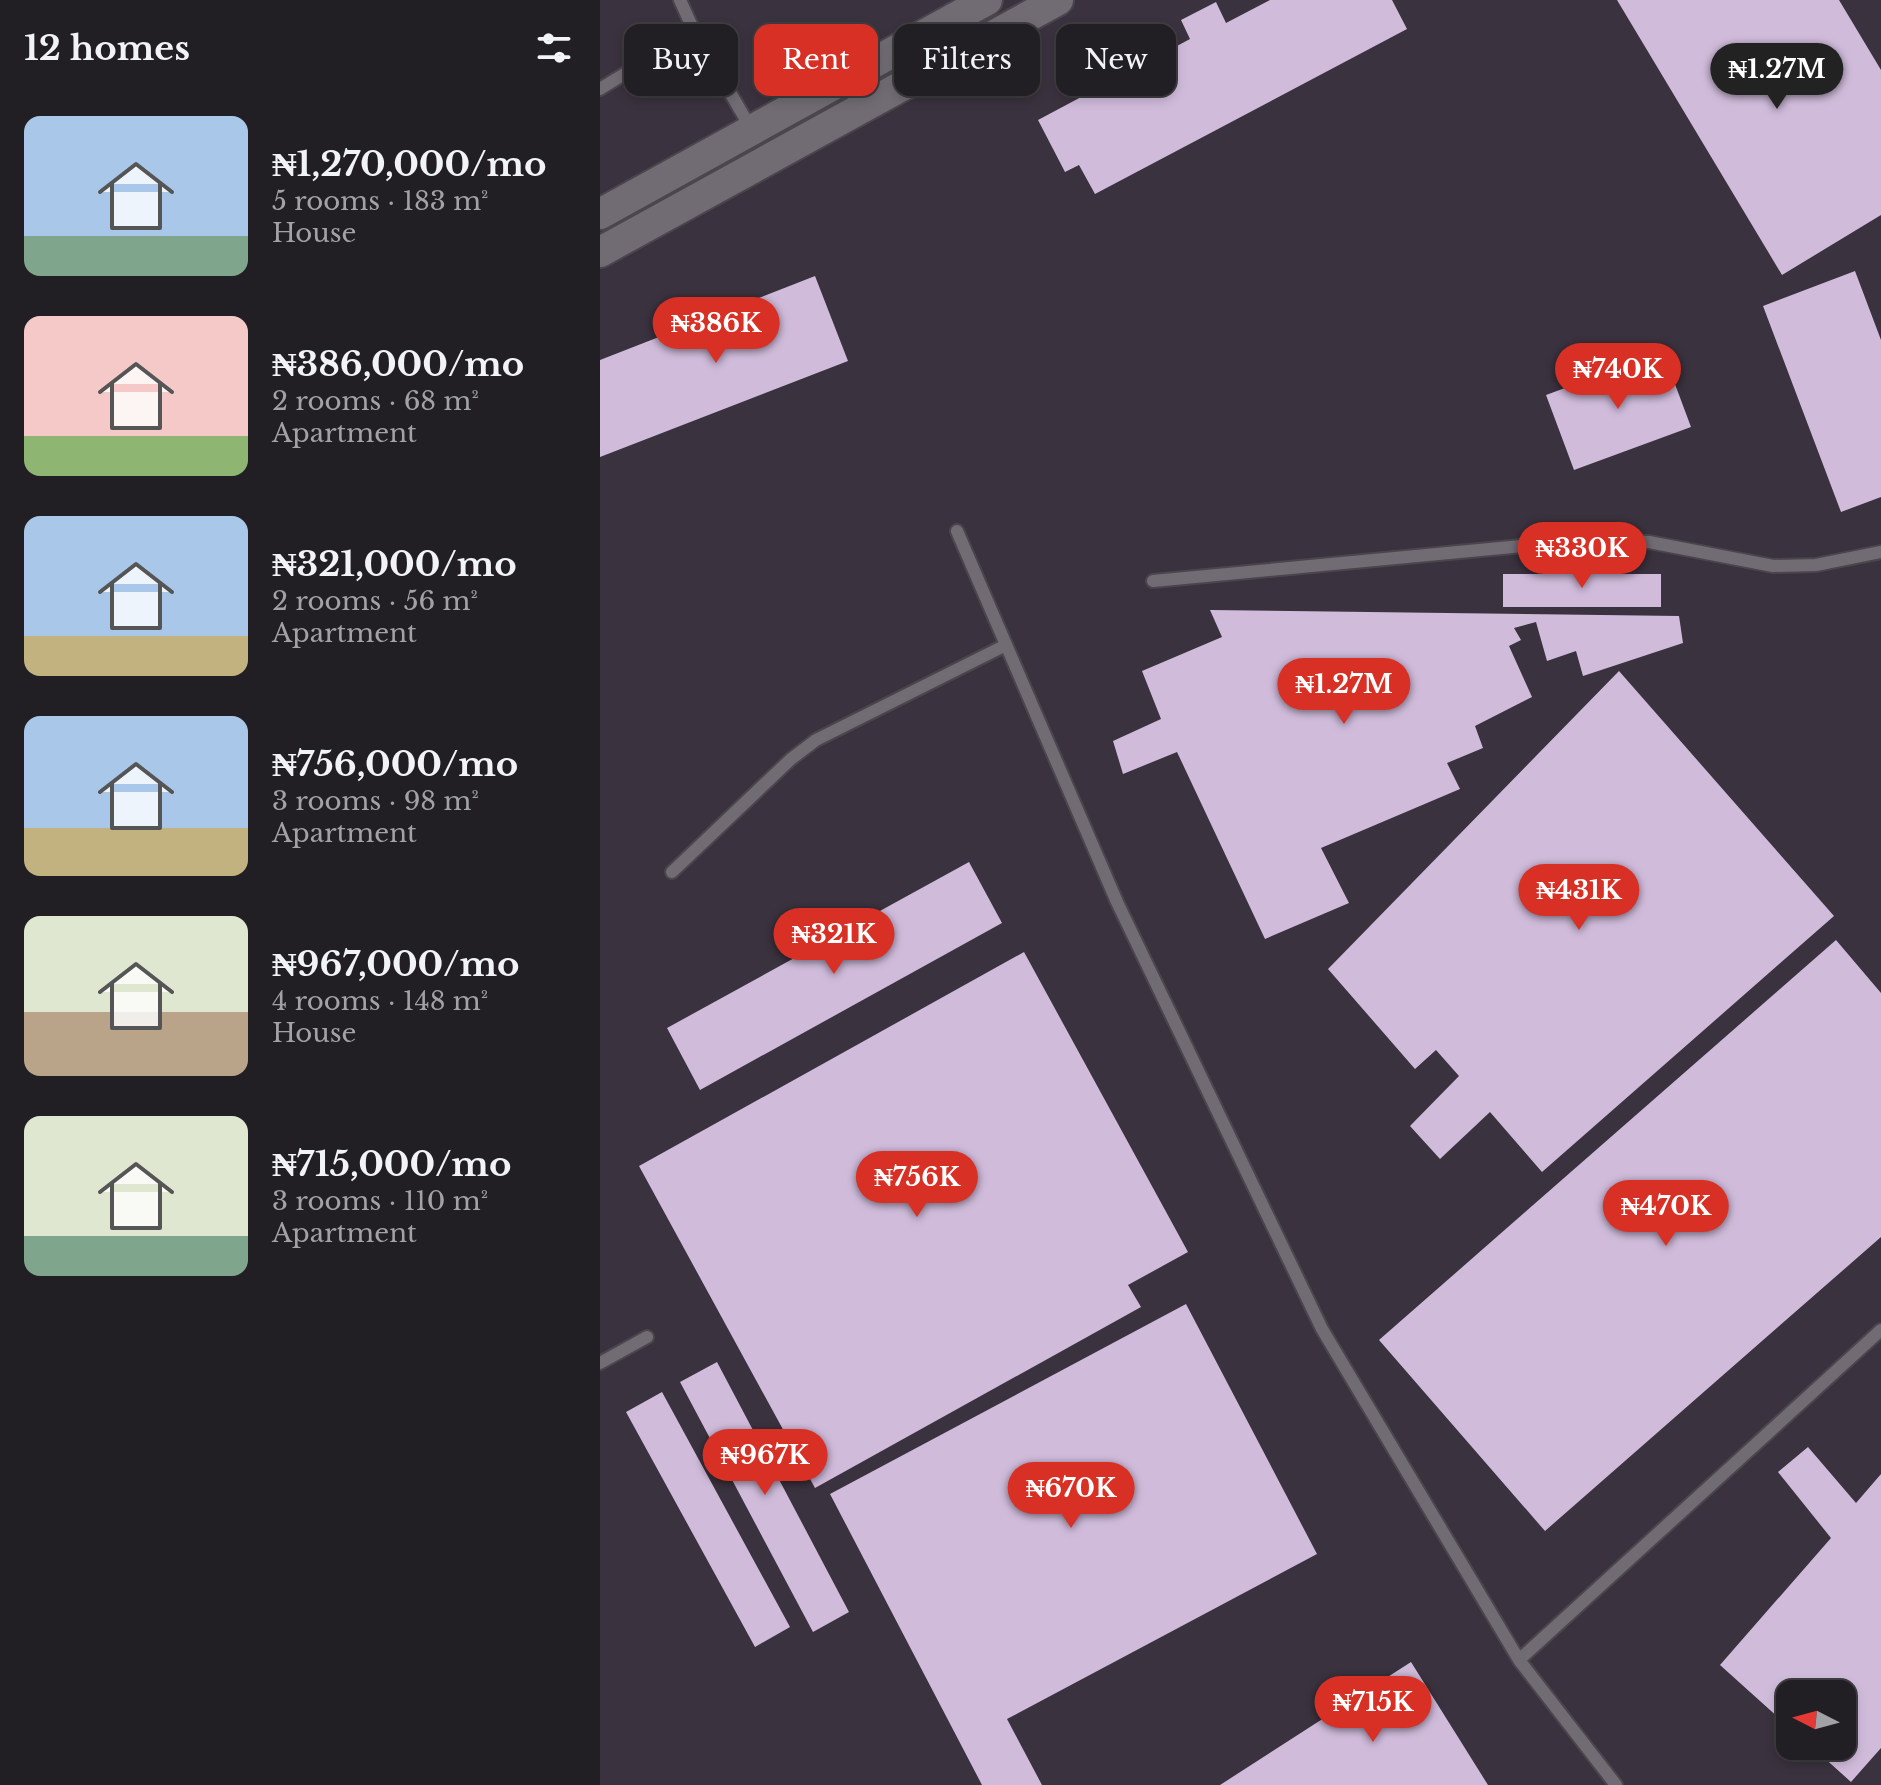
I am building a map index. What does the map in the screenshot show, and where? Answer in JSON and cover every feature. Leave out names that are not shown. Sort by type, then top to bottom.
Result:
[{"type":"street","points":[[600,214],[987,0]]},
{"type":"street","points":[[600,252],[1058,0]]},
{"type":"lane","points":[[680,0],[691,24]]},
{"type":"lane","points":[[600,89],[624,74]]},
{"type":"lane","points":[[732,96],[752,130]]},
{"type":"lane","points":[[957,531],[1117,902],[1322,1329],[1519,1660],[1616,1785]]},
{"type":"lane","points":[[1153,581],[1585,540],[1649,542],[1773,566],[1816,565],[1881,552]]},
{"type":"lane","points":[[672,872],[791,759],[816,740],[1006,645]]},
{"type":"lane","points":[[1519,1660],[1881,1330]]},
{"type":"lane","points":[[600,1363],[647,1337]]},
{"type":"shaded area","points":[[600,0],[1881,0],[1881,1785],[600,1785]]},
{"type":"building","points":[[1270,0],[1392,0],[1407,29],[1095,194],[1079,165],[1065,172],[1038,120],[1083,96],[1176,96],[1176,46],[1190,39],[1181,20],[1216,2],[1226,23]]},
{"type":"building","points":[[1617,0],[1839,0],[1881,70],[1881,215],[1782,275]]},
{"type":"building","points":[[1855,271],[1881,340],[1881,497],[1841,512],[1763,306]]},
{"type":"building","points":[[815,276],[848,361],[600,457],[600,360]]},
{"type":"building","points":[[1663,352],[1691,427],[1574,470],[1546,395]]},
{"type":"building","points":[[1503,574],[1661,574],[1661,607],[1503,607]]},
{"type":"building","points":[[1210,610],[1679,616],[1683,643],[1583,676],[1576,651],[1547,661],[1536,622],[1514,628],[1521,640],[1509,646],[1532,697],[1475,726],[1483,748],[1447,763],[1460,789],[1321,848],[1349,903],[1265,939],[1177,752],[1123,774],[1113,741],[1161,719],[1142,671],[1222,637]]},
{"type":"building","points":[[1619,671],[1834,916],[1542,1172],[1490,1112],[1440,1159],[1410,1126],[1459,1076],[1436,1050],[1415,1069],[1328,969]]},
{"type":"building","points":[[969,862],[1002,923],[700,1090],[667,1028]]},
{"type":"building","points":[[1836,940],[1881,993],[1881,1237],[1545,1531],[1379,1340]]},
{"type":"building","points":[[1024,952],[1188,1252],[1128,1285],[1141,1307],[815,1488],[639,1166]]},
{"type":"building","points":[[1186,1304],[1317,1554],[1007,1719],[1042,1785],[982,1785],[830,1494]]},
{"type":"building","points":[[717,1362],[849,1612],[813,1632],[680,1382]]},
{"type":"building","points":[[662,1392],[790,1627],[755,1647],[626,1412]]},
{"type":"building","points":[[1808,1447],[1856,1503],[1881,1474],[1881,1748],[1851,1782],[1827,1760],[1856,1760],[1856,1680],[1776,1680],[1776,1715],[1720,1665],[1831,1538],[1778,1472]]},
{"type":"building","points":[[1411,1662],[1488,1785],[1220,1785]]}]
